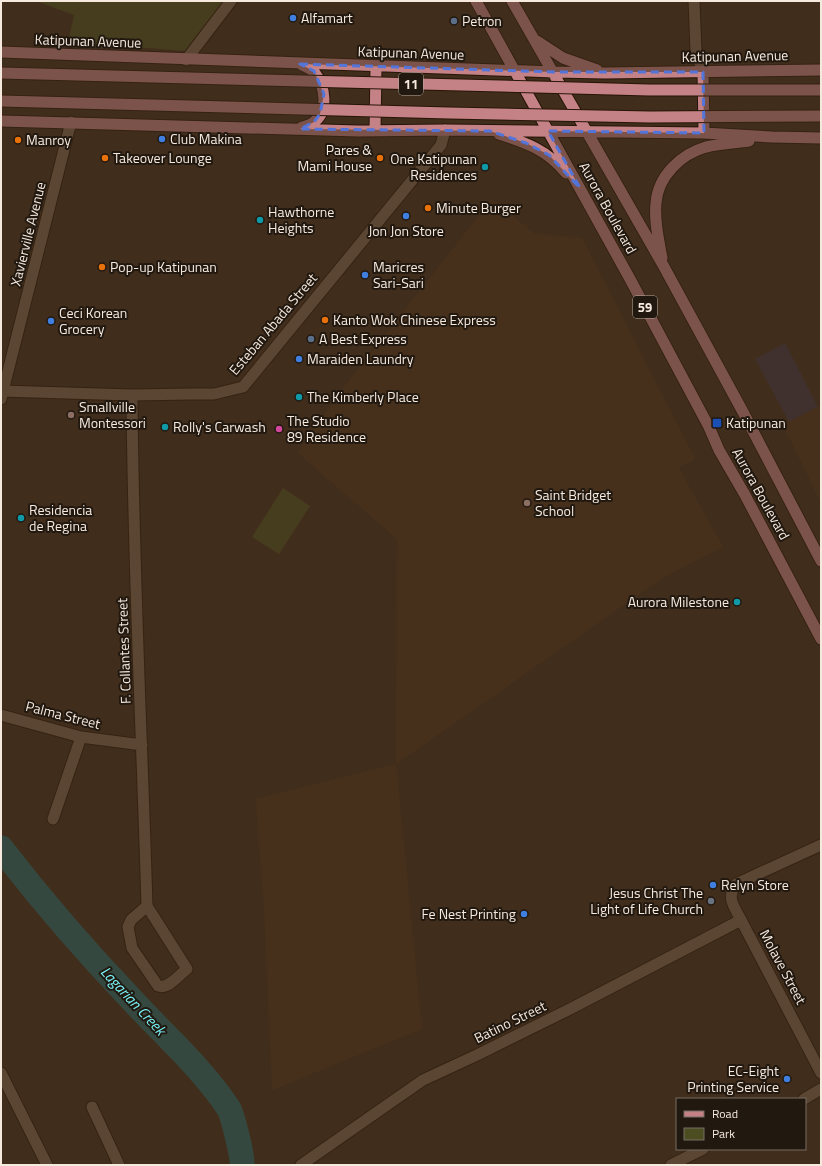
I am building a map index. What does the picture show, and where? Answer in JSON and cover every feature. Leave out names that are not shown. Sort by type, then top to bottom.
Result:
[{"type":"main road","name":"59","points":[[476,1],[548,131]]},
{"type":"main road","name":"59","points":[[512,1],[554,72],[586,132]]},
{"type":"main road","points":[[534,39],[563,58],[605,73]]},
{"type":"main road","name":"Katipunan Avenue","points":[[1,52],[376,67],[554,72],[605,73],[821,70]]},
{"type":"main road","points":[[300,64],[314,71],[320,81],[324,94],[324,104],[320,114],[314,122],[300,129]]},
{"type":"main road","points":[[375,130],[376,67]]},
{"type":"main road","points":[[703,72],[704,133]]},
{"type":"main road","name":"11","points":[[1,73],[649,90],[821,90]]},
{"type":"main road","name":"11","points":[[1,101],[650,117],[821,116]]},
{"type":"main road","points":[[1,121],[300,129],[704,133],[821,138]]},
{"type":"main road","points":[[490,131],[526,143],[549,155],[580,188]]},
{"type":"main road","name":"Aurora Boulevard","points":[[548,131],[630,279],[705,420],[719,450],[748,501],[821,640]]},
{"type":"main road","name":"Aurora Boulevard","points":[[586,132],[663,265],[743,412],[821,562]]},
{"type":"main road","points":[[663,265],[657,226],[656,202],[663,180],[674,165],[692,152],[707,147],[772,137]]},
{"type":"street","points":[[186,60],[231,1]]},
{"type":"street","points":[[694,1],[696,51],[703,72]]},
{"type":"street","name":"Xavierville Avenue","points":[[2,394],[71,122]]},
{"type":"street","name":"Esteban Abada Street","points":[[2,394],[214,394],[243,387],[441,146],[445,130]]},
{"type":"street","name":"F. Collantes Street","points":[[132,395],[133,524],[147,906]]},
{"type":"street","name":"Palma Street","points":[[1,715],[81,737],[142,745]]},
{"type":"street","points":[[53,819],[81,737]]},
{"type":"street","name":"Molave Street","points":[[821,845],[736,884],[732,889],[730,896],[821,1073]]},
{"type":"street","points":[[147,906],[187,969],[167,986],[162,988],[158,986],[132,948],[128,927],[131,920],[147,906]]},
{"type":"street","name":"Batino Street","points":[[301,1165],[423,1080],[570,1009],[741,920]]},
{"type":"street","points":[[1,1073],[46,1165]]},
{"type":"street","points":[[806,1098],[821,1089]]},
{"type":"street","points":[[92,1107],[119,1165]]},
{"type":"street","points":[[671,1165],[701,1150]]},
{"type":"highlighted area","points":[[300,64],[554,72],[703,72],[704,133],[548,131],[580,188],[549,155],[526,143],[490,131],[300,129],[314,122],[320,114],[324,94],[314,71]]},
{"type":"shaded area","name":"Saint Bridget School","points":[[492,199],[535,234],[582,238],[695,459],[679,468],[723,547],[664,577],[396,764],[397,539],[298,453],[340,392]]},
{"type":"shaded area","points":[[785,343],[818,407],[789,422],[755,359]]},
{"type":"shaded area","points":[[821,405],[821,503],[783,425]]},
{"type":"shaded area","points":[[396,764],[422,1029],[272,1090],[265,924],[256,799]]},
{"type":"green space","points":[[36,1],[225,1],[186,51],[68,42],[74,15]]},
{"type":"green space","points":[[283,488],[310,506],[279,554],[252,537]]},
{"type":"waterway","name":"Lagarian Creek","points":[[1,848],[48,907],[81,945],[195,1066],[219,1094],[231,1113],[242,1165]]},
{"type":"place","name":"Alfamart","points":[[293,18]]},
{"type":"place","name":"Petron","points":[[454,21]]},
{"type":"place","name":"Club Makina","points":[[162,139]]},
{"type":"place","name":"Manroy","points":[[18,140]]},
{"type":"place","name":"Takeover Lounge","points":[[105,158]]},
{"type":"place","name":"Pares & Mami House","points":[[380,158]]},
{"type":"place","name":"One Katipunan Residences","points":[[485,167]]},
{"type":"place","name":"Minute Burger","points":[[428,208]]},
{"type":"place","name":"Jon Jon Store","points":[[406,216]]},
{"type":"place","name":"Hawthorne Heights","points":[[260,220]]},
{"type":"place","name":"Pop-up Katipunan","points":[[102,267]]},
{"type":"place","name":"Maricres Sari-Sari","points":[[365,275]]},
{"type":"place","name":"Kanto Wok Chinese Express","points":[[325,320]]},
{"type":"place","name":"Ceci Korean Grocery","points":[[51,321]]},
{"type":"place","name":"A Best Express","points":[[311,339]]},
{"type":"place","name":"Maraiden Laundry","points":[[299,359]]},
{"type":"place","name":"The Kimberly Place","points":[[299,397]]},
{"type":"place","name":"Smallville Montessori","points":[[71,415]]},
{"type":"place","name":"Katipunan","points":[[717,423]]},
{"type":"place","name":"Rolly's Carwash","points":[[165,427]]},
{"type":"place","name":"The Studio 89 Residence","points":[[279,429]]},
{"type":"place","name":"Saint Bridget School","points":[[527,503]]},
{"type":"place","name":"Residencia de Regina","points":[[21,518]]},
{"type":"place","name":"Aurora Milestone","points":[[737,602]]},
{"type":"place","name":"Relyn Store","points":[[713,885]]},
{"type":"place","name":"Jesus Christ The Light of Life Church","points":[[711,901]]},
{"type":"place","name":"Fe Nest Printing","points":[[524,914]]},
{"type":"place","name":"EC-Eight Printing Service","points":[[787,1079]]}]
